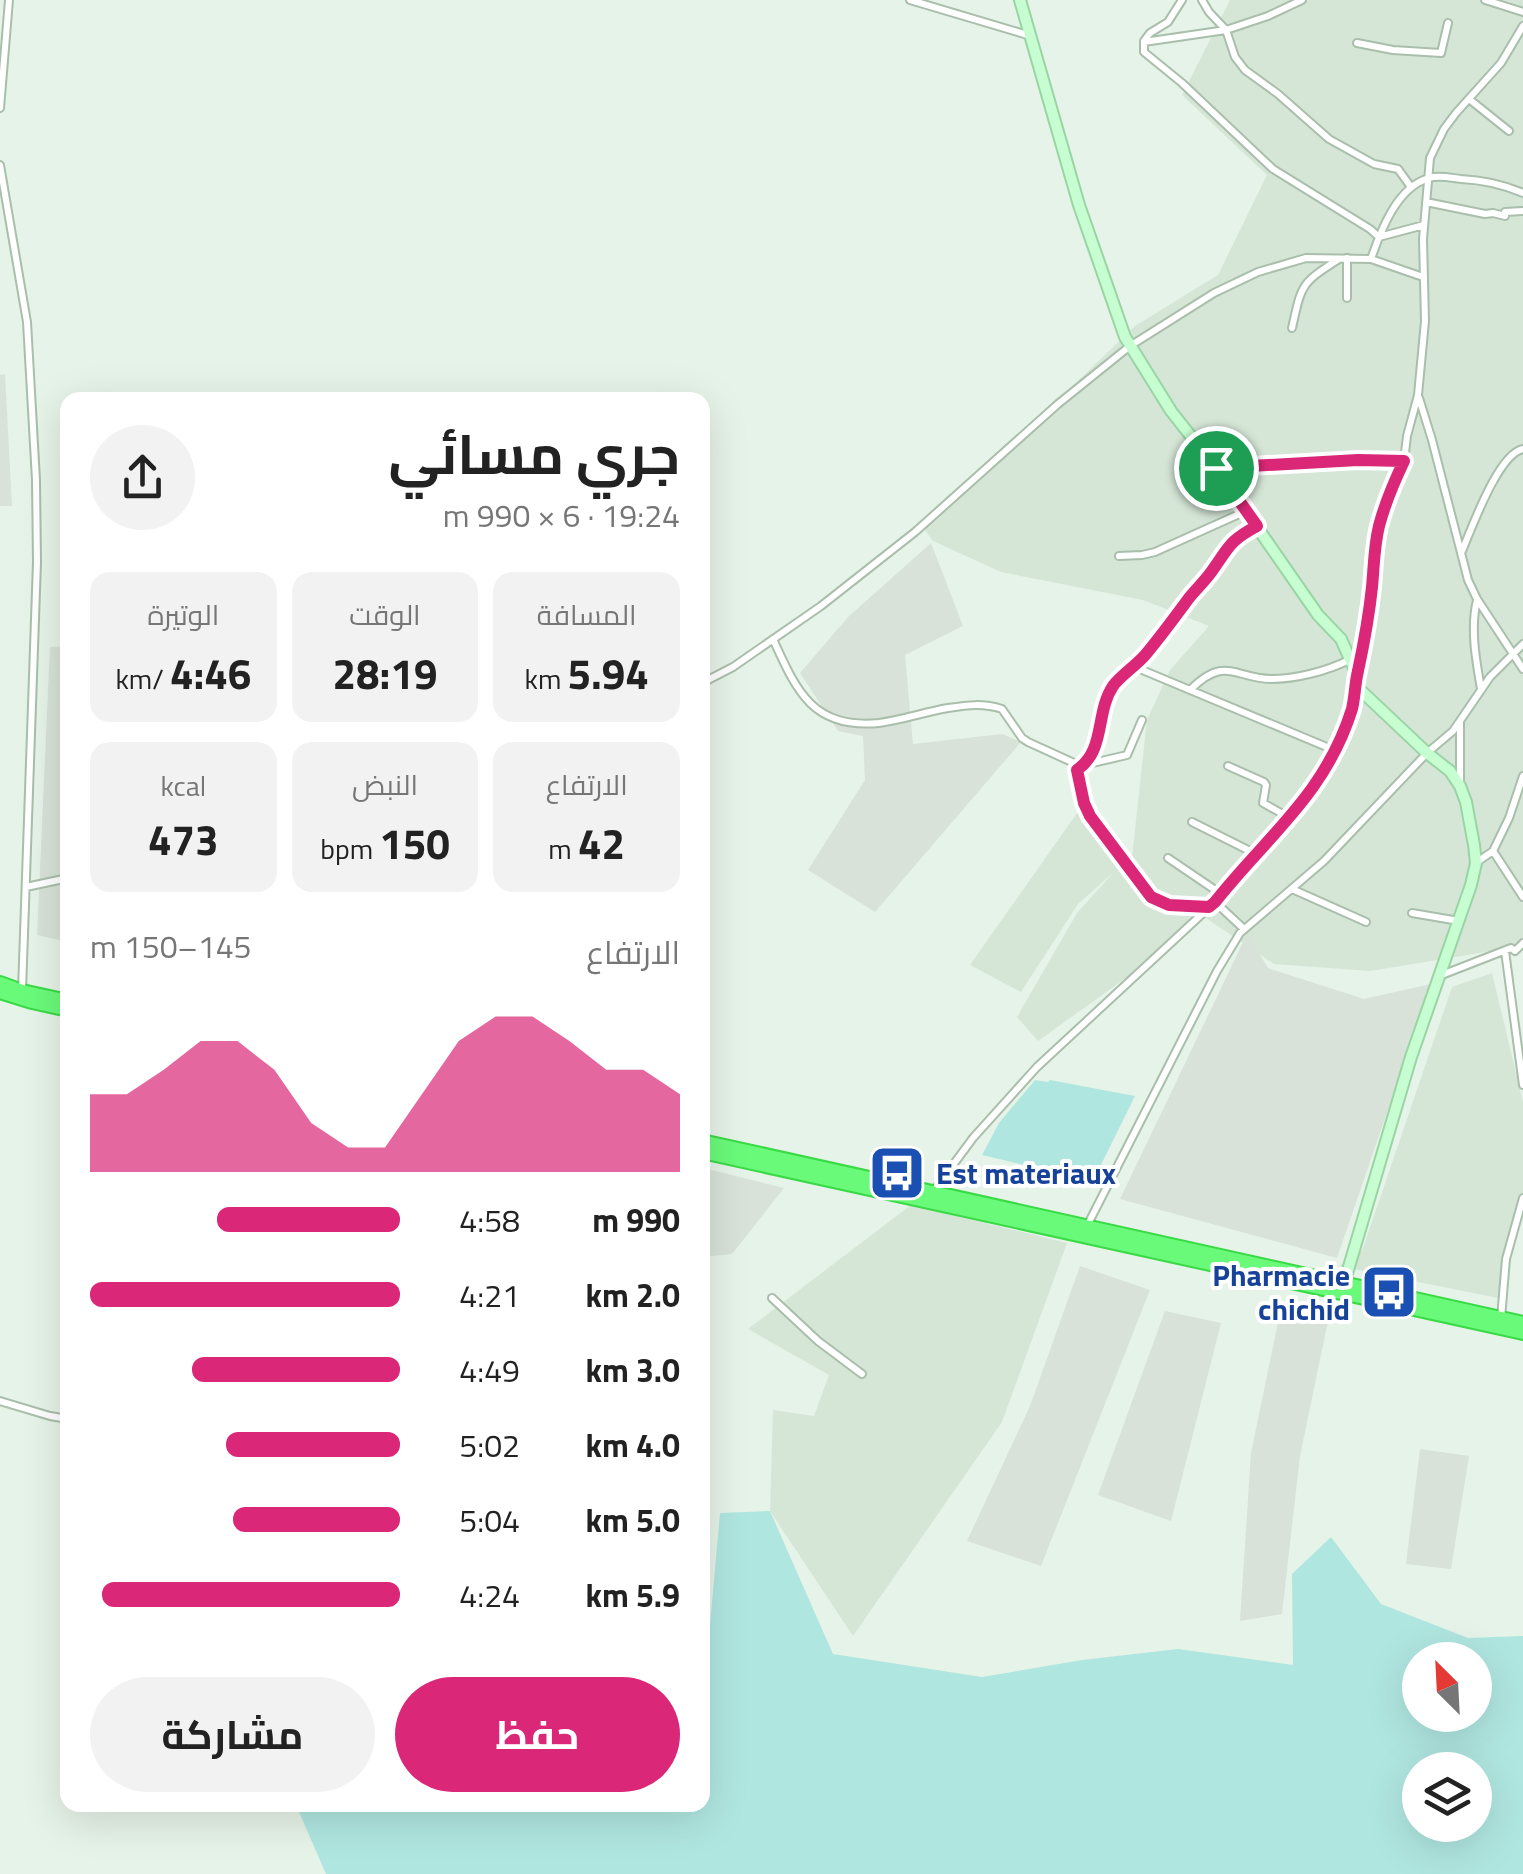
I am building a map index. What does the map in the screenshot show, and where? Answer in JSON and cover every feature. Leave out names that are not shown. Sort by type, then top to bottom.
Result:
[{"type":"highway","points":[[0,983],[21,995],[60,1007]]},
{"type":"highway","points":[[0,992],[60,999]]},
{"type":"highway","points":[[710,1143],[1087,1226],[1523,1333]]},
{"type":"highway","points":[[710,1154],[1523,1323]]},
{"type":"street","points":[[0,108],[9,0]]},
{"type":"street","points":[[910,0],[1031,36]]},
{"type":"street","points":[[1020,0],[1078,206],[1130,346],[1171,411],[1216,468],[1309,602],[1341,639],[1356,681],[1450,771],[1466,802],[1476,862],[1460,921],[1411,1057],[1343,1288]]},
{"type":"street","points":[[1182,0],[1168,22],[1150,33],[1144,42],[1144,52],[1273,169],[1378,237]]},
{"type":"street","points":[[1202,0],[1226,30],[1236,57],[1248,73],[1329,139],[1374,164],[1398,170],[1411,187]]},
{"type":"street","points":[[1144,42],[1226,30],[1302,0]]},
{"type":"street","points":[[1484,0],[1523,12]]},
{"type":"street","points":[[1356,43],[1441,53],[1448,23]]},
{"type":"street","points":[[933,1192],[973,1138],[1037,1067],[1212,905],[1258,855],[1306,798],[1334,750],[1353,705],[1367,635],[1379,525],[1404,461],[1418,395],[1425,320],[1424,226],[1432,152],[1444,129],[1501,63],[1523,26]]},
{"type":"street","points":[[1468,99],[1509,132]]},
{"type":"street","points":[[0,165],[27,322],[36,480],[36,596],[21,995]]},
{"type":"street","points":[[1371,259],[1399,198],[1429,178],[1491,181],[1523,193]]},
{"type":"street","points":[[1426,202],[1504,216],[1504,212],[1523,211]]},
{"type":"street","points":[[1378,237],[1424,226]]},
{"type":"street","points":[[1344,258],[1347,298]]},
{"type":"street","points":[[1292,328],[1305,282],[1344,258]]},
{"type":"street","points":[[710,680],[821,606],[914,532],[1058,404],[1130,346],[1214,293],[1298,259],[1371,259],[1423,277]]},
{"type":"street","points":[[1418,395],[1464,569],[1478,599],[1523,669]]},
{"type":"street","points":[[1462,551],[1500,470],[1514,451],[1523,449]]},
{"type":"street","points":[[1216,468],[1404,461]]},
{"type":"street","points":[[1119,556],[1155,552],[1247,511]]},
{"type":"street","points":[[1080,768],[1094,751],[1108,696],[1116,682],[1135,667],[1215,568],[1224,551],[1240,535],[1257,526]]},
{"type":"street","points":[[1478,599],[1474,614],[1481,689]]},
{"type":"street","points":[[773,639],[796,685],[824,716],[836,720],[880,723],[972,704],[1002,709],[1022,738],[1080,768],[1087,811],[1151,897],[1169,905],[1212,905],[1244,929]]},
{"type":"street","points":[[1087,1226],[1217,972],[1244,929],[1324,861],[1452,731],[1481,689],[1523,644]]},
{"type":"street","points":[[1190,690],[1202,678],[1216,672],[1232,670],[1268,679],[1338,666],[1350,660]]},
{"type":"street","points":[[1135,667],[1334,750]]},
{"type":"street","points":[[1080,768],[1128,755],[1142,720]]},
{"type":"street","points":[[1460,721],[1460,786]]},
{"type":"street","points":[[1228,766],[1264,782],[1263,803],[1290,818]]},
{"type":"street","points":[[1476,862],[1492,851],[1510,818],[1523,776]]},
{"type":"street","points":[[1192,822],[1258,855]]},
{"type":"street","points":[[1492,851],[1523,897]]},
{"type":"street","points":[[1168,858],[1221,894]]},
{"type":"street","points":[[26,887],[60,880]]},
{"type":"street","points":[[1292,889],[1366,922]]},
{"type":"street","points":[[1412,913],[1460,921]]},
{"type":"street","points":[[1438,976],[1505,950],[1515,950],[1523,943]]},
{"type":"street","points":[[1505,950],[1523,1085]]},
{"type":"street","points":[[1501,1318],[1506,1259],[1523,1198]]},
{"type":"street","points":[[772,1298],[818,1341],[862,1374]]},
{"type":"street","points":[[0,1401],[60,1417]]},
{"type":"shaded area","points":[[1230,0],[1523,0],[1523,939],[1516,947],[1370,971],[1274,964],[1188,906],[1170,907],[1131,866],[1147,720],[1170,670],[1209,626],[1143,600],[1001,572],[933,541],[924,529],[1135,326],[1218,275],[1267,175],[1182,95]]},
{"type":"shaded area","points":[[5,374],[12,506],[0,506],[0,375]]},
{"type":"shaded area","points":[[931,543],[963,626],[905,655],[913,744],[1002,734],[1021,742],[875,912],[808,870],[865,780],[863,736],[838,731],[800,673],[848,617]]},
{"type":"shaded area","points":[[60,646],[60,940],[37,935],[50,647]]},
{"type":"shaded area","points":[[1084,803],[1153,910],[1187,908],[1196,915],[1130,975],[1038,1041],[1017,1017],[1077,913],[1114,872],[1078,904],[1021,992],[970,965]]},
{"type":"shaded area","points":[[1247,934],[1268,968],[1364,999],[1431,984],[1337,1258],[1120,1199]]},
{"type":"shaded area","points":[[1492,973],[1523,1102],[1523,1196],[1503,1299],[1339,1266],[1362,1251],[1452,987]]},
{"type":"shaded area","points":[[1035,1080],[1135,1096],[1093,1181],[982,1155],[999,1123]]},
{"type":"shaded area","points":[[710,1170],[784,1188],[732,1254],[710,1256]]},
{"type":"shaded area","points":[[911,1205],[1067,1243],[1002,1422],[853,1636],[770,1511],[773,1410],[814,1416],[829,1375],[748,1329]]},
{"type":"shaded area","points":[[1080,1266],[1150,1290],[1041,1566],[967,1541],[1030,1406]]},
{"type":"shaded area","points":[[1281,1308],[1328,1321],[1300,1456],[1282,1614],[1240,1621],[1251,1453]]},
{"type":"shaded area","points":[[1165,1311],[1221,1323],[1171,1521],[1098,1495]]},
{"type":"shaded area","points":[[1420,1449],[1469,1456],[1451,1569],[1406,1564]]},
{"type":"shaded area","points":[[770,1511],[833,1654],[982,1677],[1178,1649],[1293,1665],[1292,1574],[1331,1537],[1381,1604],[1468,1638],[1523,1636],[1523,1874],[326,1874],[299,1812],[710,1812],[710,1625],[720,1513]]},
{"type":"place","name":"Est materiaux","points":[[897,1173]]},
{"type":"place","name":"Pharmacie chichid","points":[[1389,1292]]},
{"type":"route","points":[[1404,461],[1379,525],[1367,635],[1353,705],[1332,758],[1290,818],[1209,907],[1169,905],[1151,897],[1087,811],[1077,770],[1094,751],[1105,704],[1116,682],[1133,669],[1166,630],[1224,551],[1240,535],[1257,526],[1216,468],[1294,462],[1404,461]]}]
